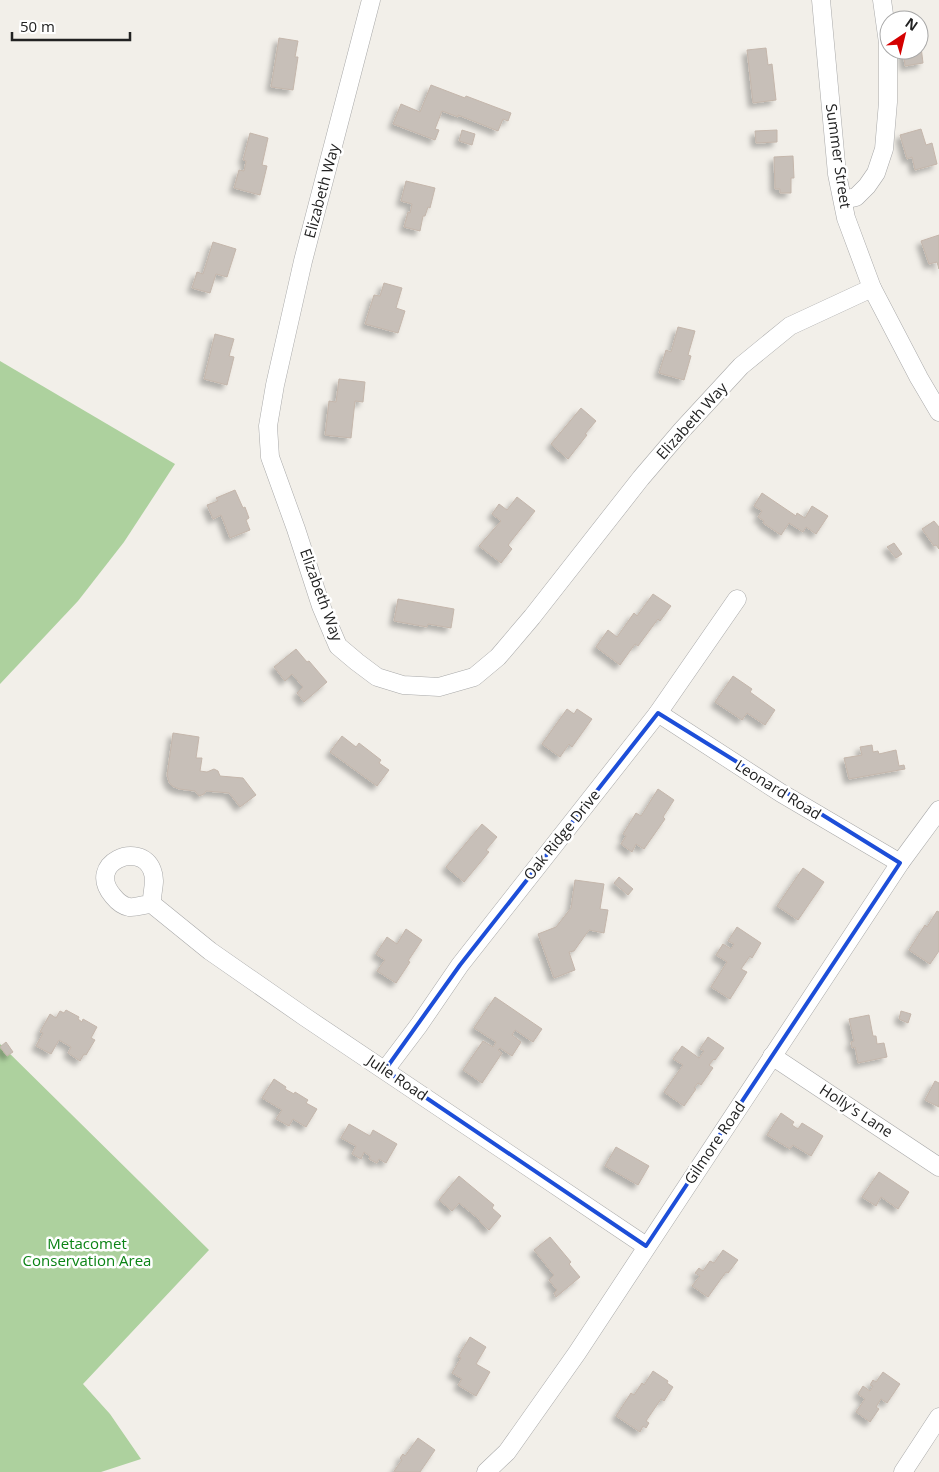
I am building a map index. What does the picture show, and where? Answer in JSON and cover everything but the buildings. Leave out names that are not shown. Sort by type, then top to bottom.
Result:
[{"type":"street","name":"Elizabeth Way","points":[[371,0],[303,261],[275,385],[268,426],[270,457],[321,606],[338,646],[377,677],[403,686],[439,687],[474,677],[498,657],[532,617],[641,478],[741,366],[790,326],[872,288]]},
{"type":"street","name":"Summer Street","points":[[821,0],[837,174],[846,218],[872,288],[939,412]]},
{"type":"street","points":[[843,200],[856,197],[867,186],[876,173],[884,150],[888,102],[888,43],[882,0]]},
{"type":"street","name":"Oak Ridge Drive","points":[[385,1070],[419,1025],[465,958],[658,713],[737,599]]},
{"type":"street","name":"Leonard Road","points":[[658,713],[781,793],[900,862]]},
{"type":"street","name":"Gilmore Road","points":[[486,1472],[507,1452],[556,1384],[900,862],[939,810]]},
{"type":"street","name":"Julie Road","points":[[152,904],[210,951],[646,1246]]},
{"type":"street","name":"Holly's Lane","points":[[772,1056],[939,1167]]},
{"type":"street","points":[[903,1472],[939,1417]]},
{"type":"highlighted area","points":[[658,713],[900,863],[646,1246],[385,1070],[460,965]]},
{"type":"green space","points":[[0,361],[175,464],[124,542],[78,601],[0,684]]},
{"type":"green space","name":"Metacomet Conservation Area","points":[[0,1044],[209,1250],[83,1384],[110,1414],[141,1459],[101,1472],[0,1472]]}]
